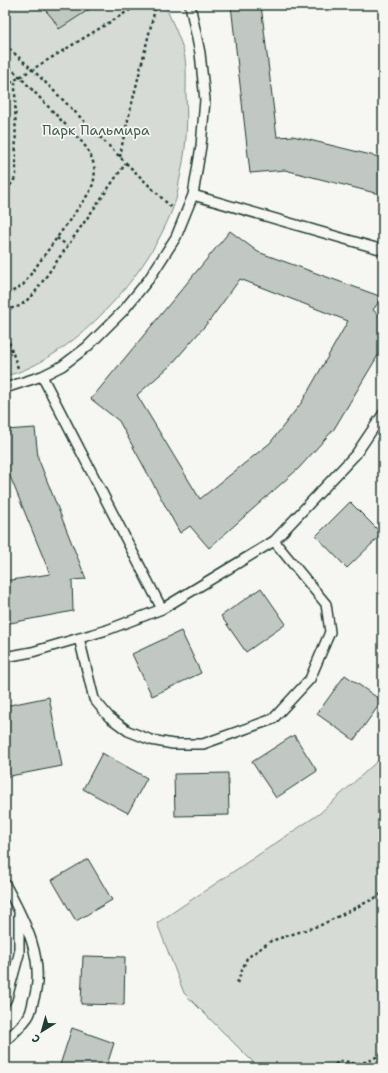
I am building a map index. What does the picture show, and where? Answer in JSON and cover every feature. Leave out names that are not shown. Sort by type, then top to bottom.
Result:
[{"type":"lane","points":[[5,388],[42,376],[62,366],[87,346],[123,311],[149,279],[176,237],[193,194],[201,146],[205,100],[200,53],[190,5]]},
{"type":"lane","points":[[193,194],[383,250]]},
{"type":"lane","points":[[42,376],[162,608]]},
{"type":"lane","points":[[5,657],[32,652],[107,630],[162,608],[274,541],[356,454],[383,414]]},
{"type":"lane","points":[[79,638],[94,699],[109,717],[128,731],[151,740],[173,744],[203,744],[273,719],[310,679],[330,632],[326,604],[274,541]]},
{"type":"lane","points":[[5,884],[19,909],[32,939],[37,968],[37,992],[28,1016],[5,1041]]},
{"type":"lane","points":[[5,1002],[19,954],[19,909]]},
{"type":"path","points":[[5,86],[138,5]]},
{"type":"path","points":[[120,157],[156,5]]},
{"type":"path","points":[[5,45],[33,70],[183,219]]},
{"type":"path","points":[[5,63],[88,149],[95,169],[95,178],[89,193],[23,285],[5,296]]},
{"type":"path","points":[[5,80],[9,84]]},
{"type":"path","points":[[5,189],[13,182],[16,175],[15,80]]},
{"type":"path","points":[[5,310],[20,306],[33,295],[126,163]]},
{"type":"path","points":[[57,238],[68,246]]},
{"type":"path","points":[[5,331],[23,382]]},
{"type":"path","points":[[237,983],[247,958],[271,941],[321,926],[379,896],[383,892]]},
{"type":"path","points":[[330,1068],[344,1061],[355,1064],[369,1061],[383,1053]]},
{"type":"green space","name":"Парк Пальмира","points":[[5,5],[165,5],[178,35],[185,58],[187,117],[185,150],[176,200],[168,221],[152,251],[111,305],[79,335],[43,361],[5,376]]},
{"type":"green space","points":[[383,756],[383,1068],[259,1068],[184,993],[157,923],[319,814]]},
{"type":"building","points":[[41,5],[96,5],[59,29]]},
{"type":"building","points":[[231,5],[261,5],[277,137],[293,136],[383,158],[383,195],[285,170],[250,173]]},
{"type":"building","points":[[230,231],[258,252],[382,297],[373,310],[383,318],[383,347],[334,429],[299,468],[209,548],[190,526],[180,533],[119,421],[91,399]],"holes":[[[240,279],[348,321],[302,402],[270,443],[200,499],[137,395],[171,365],[210,320]]]},
{"type":"building","points":[[35,428],[38,458],[86,579],[72,580],[73,611],[5,624],[5,581],[50,574],[5,464],[5,430]]},
{"type":"building","points":[[350,502],[382,534],[347,568],[316,536]]},
{"type":"building","points":[[261,588],[286,624],[246,652],[221,616]]},
{"type":"building","points":[[181,631],[201,673],[152,696],[132,654]]},
{"type":"building","points":[[345,675],[382,701],[354,740],[317,714]]},
{"type":"building","points":[[49,697],[62,766],[5,777],[5,706]]},
{"type":"building","points":[[294,735],[317,771],[276,798],[252,762]]},
{"type":"building","points":[[102,753],[147,778],[128,813],[83,789]]},
{"type":"building","points":[[228,773],[229,815],[175,816],[174,774]]},
{"type":"building","points":[[88,859],[112,900],[76,921],[52,880]]},
{"type":"building","points":[[83,956],[125,957],[124,1005],[81,1004]]},
{"type":"building","points":[[72,1028],[114,1043],[106,1068],[59,1068]]}]
